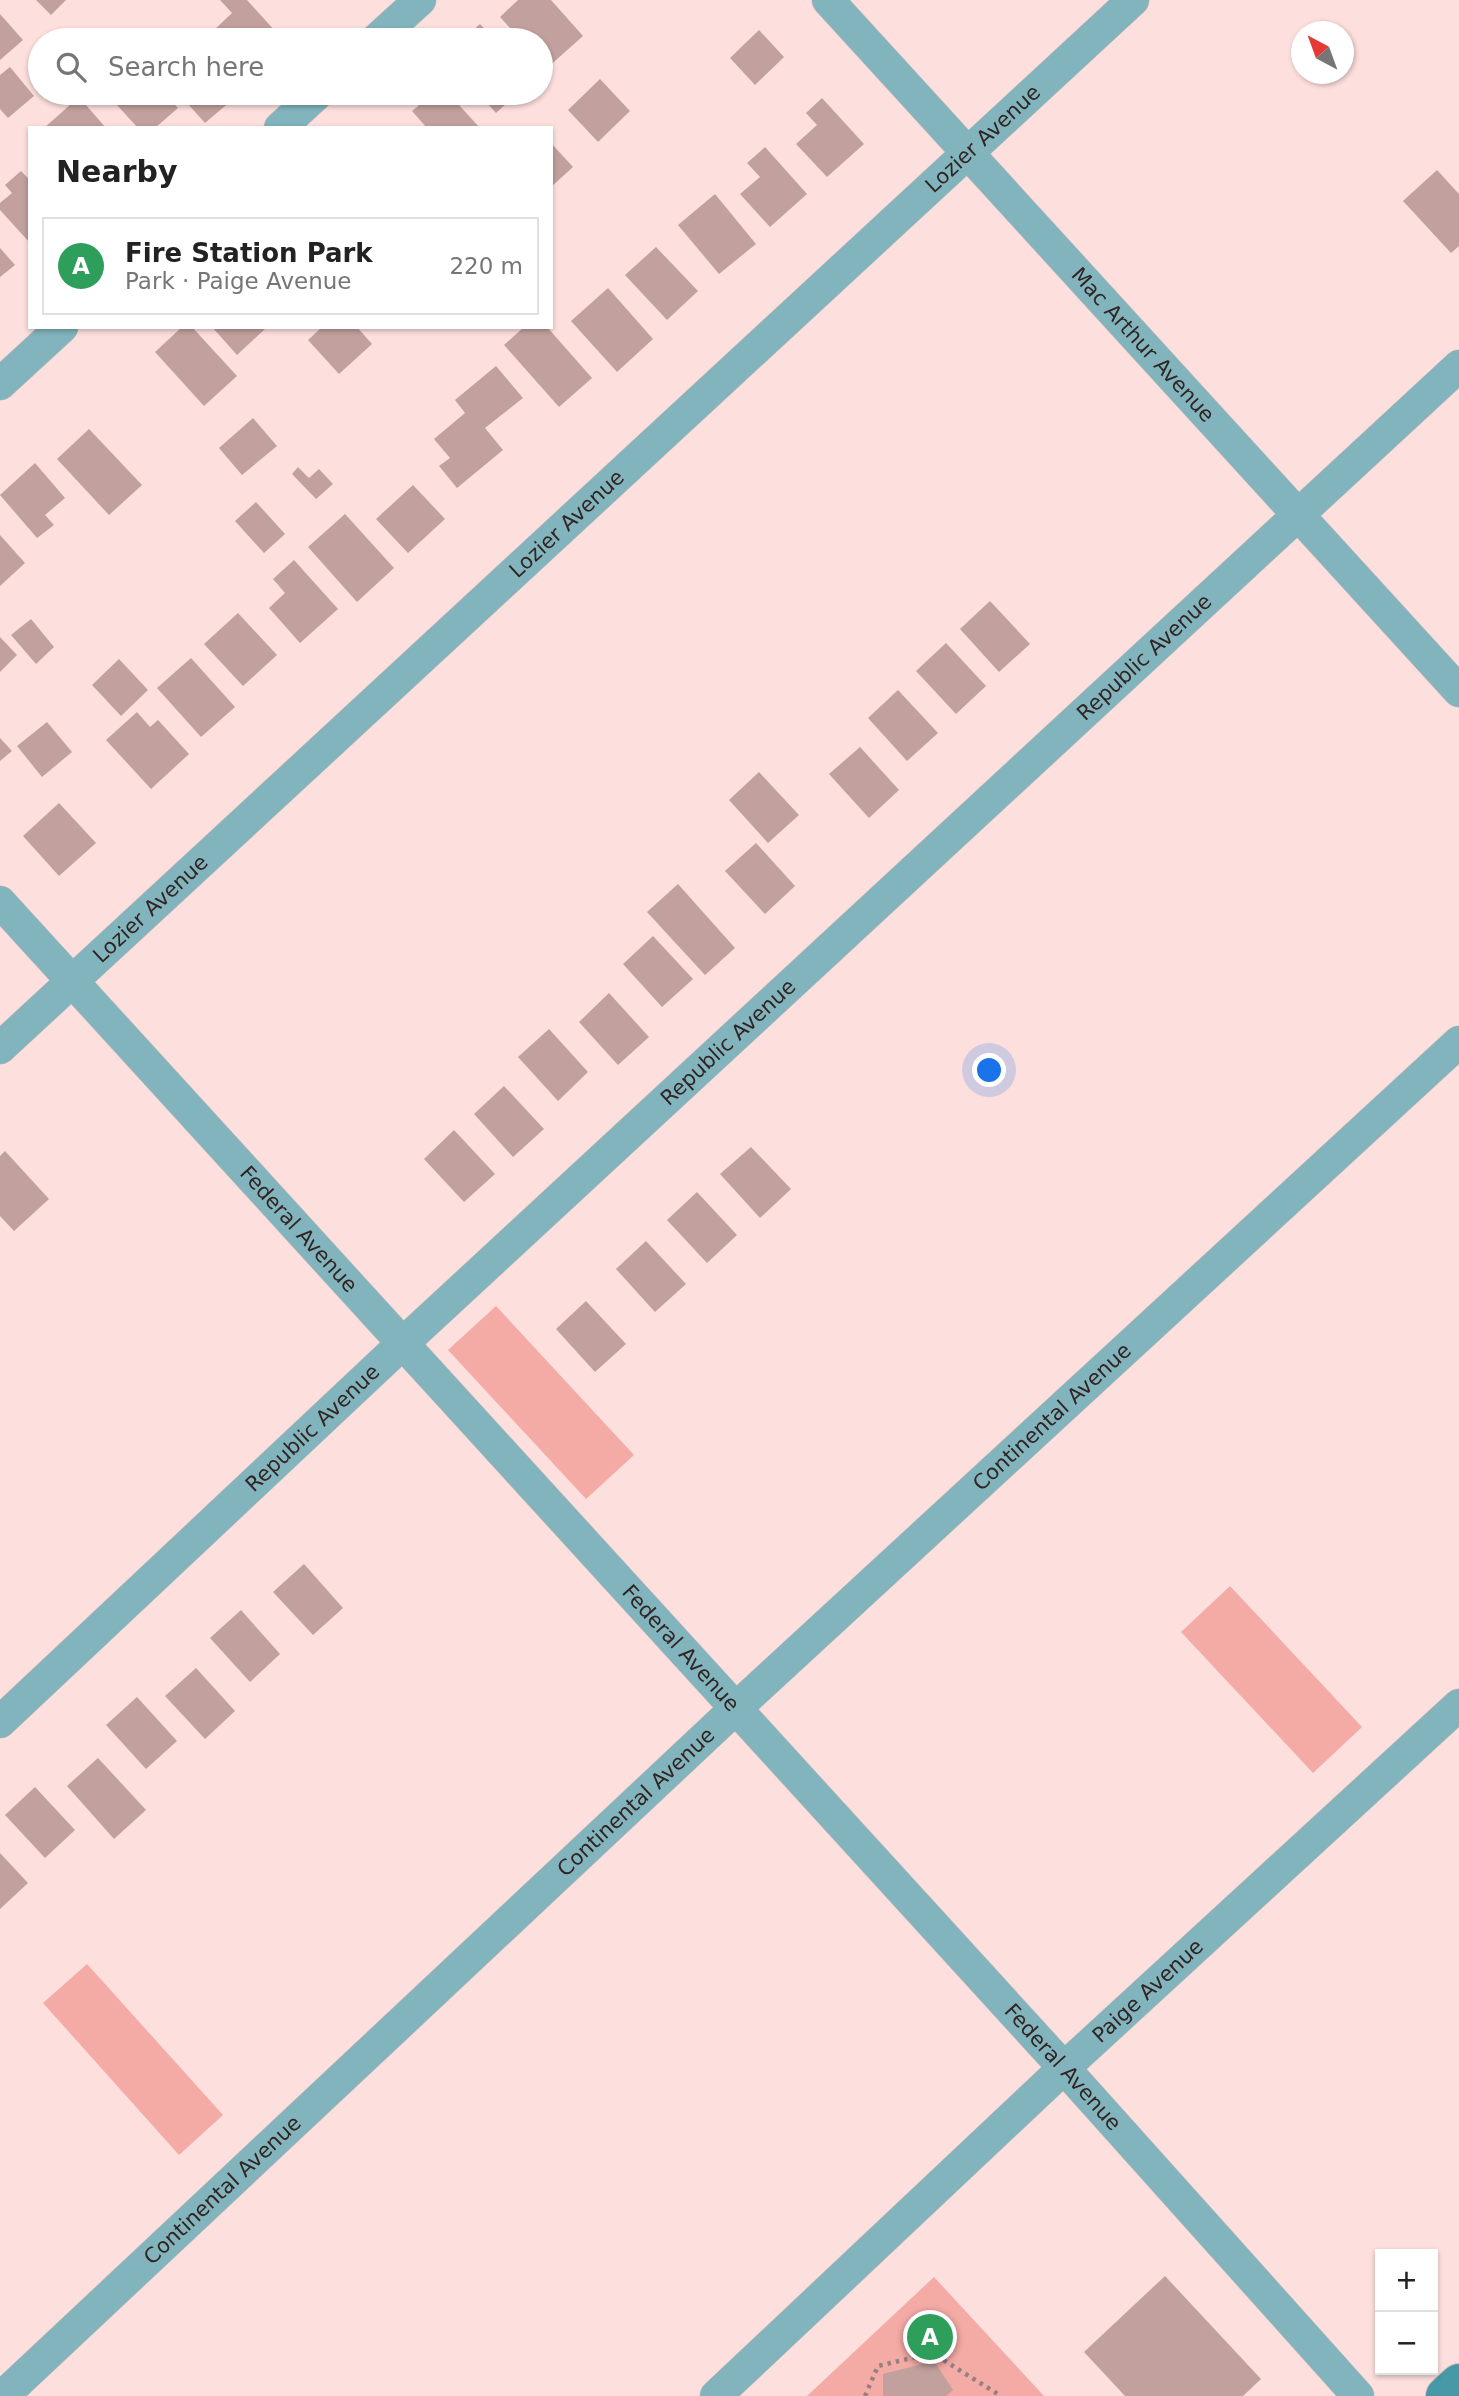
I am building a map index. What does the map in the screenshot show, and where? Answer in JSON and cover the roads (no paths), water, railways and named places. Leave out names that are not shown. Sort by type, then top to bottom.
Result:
[{"type":"main road","points":[[1445,2396],[1459,2383]]},
{"type":"street","points":[[389,28],[420,0]]},
{"type":"street","name":"Mac Arthur Avenue","points":[[828,0],[1459,691]]},
{"type":"street","name":"Lozier Avenue","points":[[0,1048],[1133,0]]},
{"type":"street","points":[[282,126],[305,105]]},
{"type":"street","points":[[0,384],[60,329]]},
{"type":"street","name":"Republic Avenue","points":[[0,1722],[401,1345],[1459,366]]},
{"type":"street","name":"Federal Avenue","points":[[0,902],[401,1345],[1064,2068],[1358,2396]]},
{"type":"street","name":"Continental Avenue","points":[[3,2396],[735,1709],[1459,1042]]},
{"type":"street","name":"Paige Avenue","points":[[716,2396],[1064,2068],[1459,1705]]},
{"type":"place","name":"Fire Station Park","points":[[930,2337]]}]
